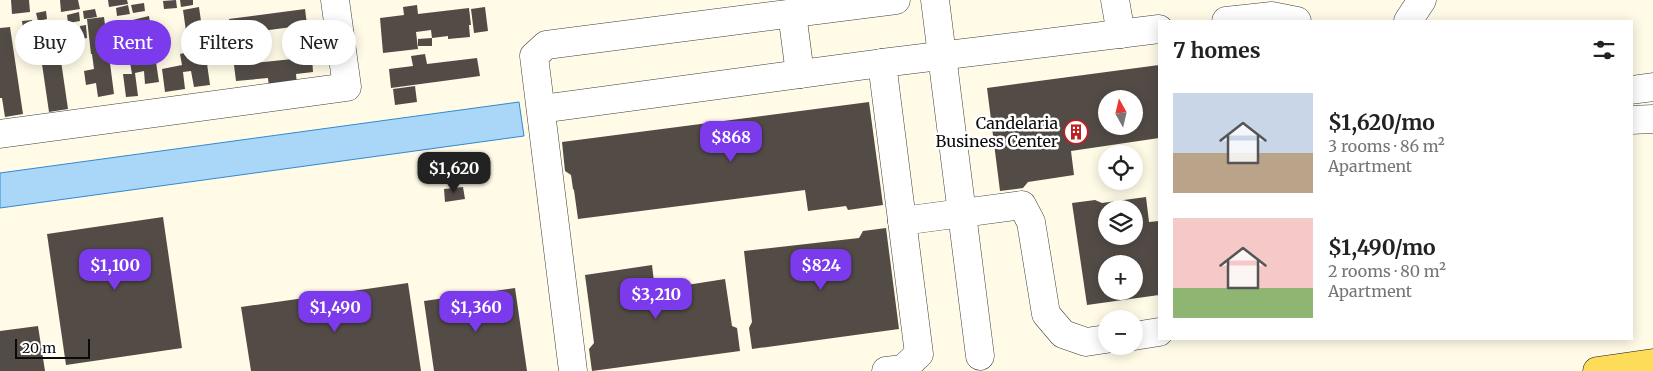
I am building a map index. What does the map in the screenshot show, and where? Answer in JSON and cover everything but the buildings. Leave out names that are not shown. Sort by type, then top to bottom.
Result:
[{"type":"main road","points":[[1603,371],[1653,363]]},
{"type":"street","points":[[0,134],[347,87],[335,0]]},
{"type":"street","points":[[573,371],[534,56],[546,45],[896,0]]},
{"type":"street","points":[[935,0],[963,214],[980,366]]},
{"type":"street","points":[[1116,0],[1121,34]]},
{"type":"street","points":[[792,13],[800,74]]},
{"type":"street","points":[[1235,20],[1272,16],[1292,20]]},
{"type":"street","points":[[541,109],[882,62],[1158,29]]},
{"type":"street","points":[[882,62],[919,354],[903,369],[886,371]]},
{"type":"street","points":[[1633,90],[1653,87]]},
{"type":"street","points":[[1633,120],[1653,119]]},
{"type":"street","points":[[902,221],[1022,206],[1031,222],[1046,314],[1063,334],[1086,342],[1098,340]]},
{"type":"street","points":[[1143,335],[1158,332]]},
{"type":"water","points":[[519,102],[524,136],[0,208],[0,173]]},
{"type":"place","name":"Candelaria Business Center","points":[[1076,132]]}]
